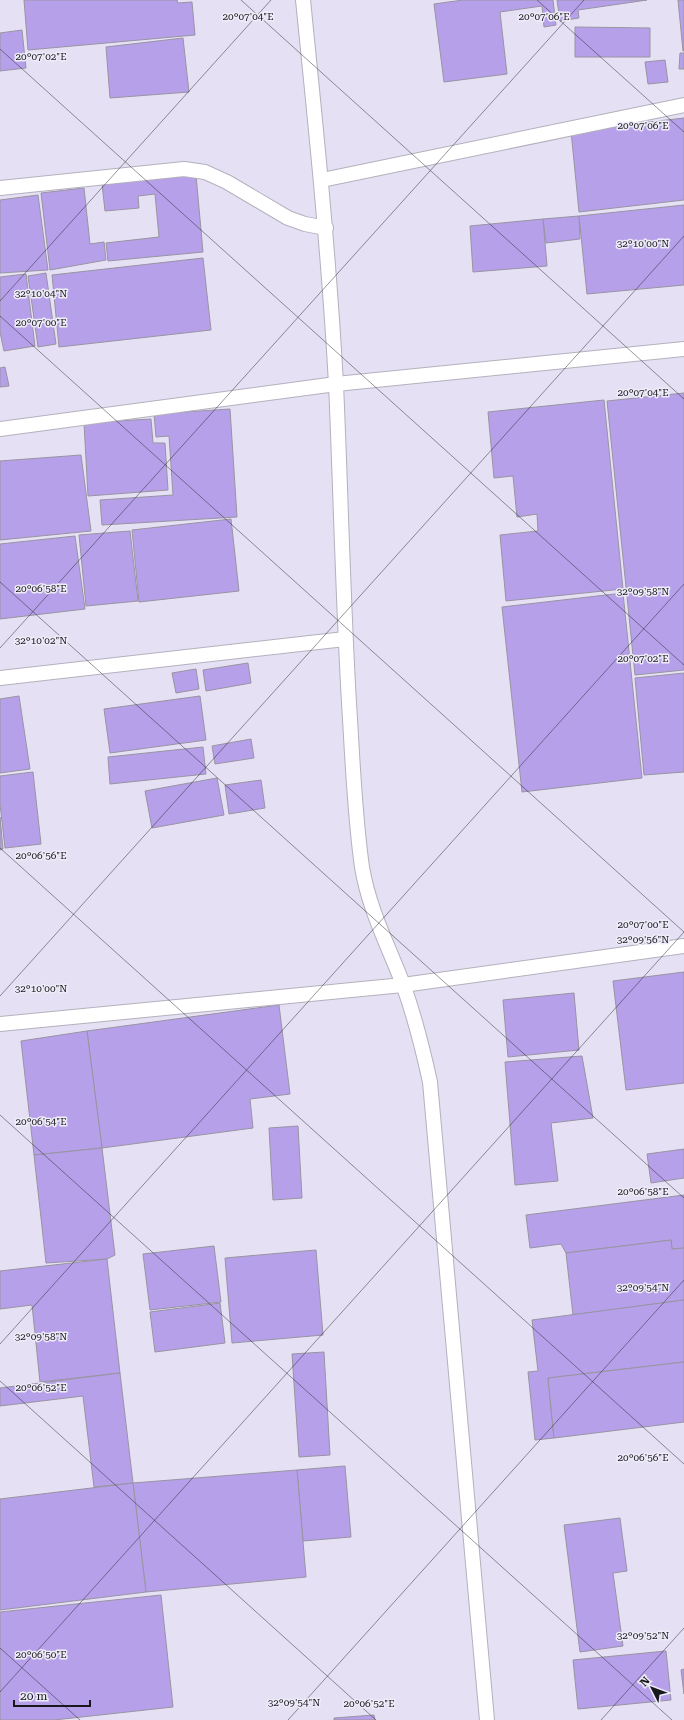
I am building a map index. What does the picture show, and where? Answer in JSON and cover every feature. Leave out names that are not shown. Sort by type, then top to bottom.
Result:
[{"type":"lane","points":[[303,0],[326,228],[336,384],[345,639],[356,816],[363,871],[374,911],[386,948],[403,985],[420,1035],[430,1082],[487,1720]]},
{"type":"lane","points":[[322,180],[684,105]]},
{"type":"lane","points":[[0,188],[184,169],[205,172],[227,182],[288,218],[305,224],[326,228]]},
{"type":"lane","points":[[0,429],[336,384],[684,349]]},
{"type":"lane","points":[[0,678],[345,639]]},
{"type":"lane","points":[[0,1024],[403,985],[684,946]]},
{"type":"shaded area","points":[[0,0],[684,0],[684,1720],[0,1720]]},
{"type":"building","points":[[24,0],[177,0],[178,3],[192,2],[195,35],[28,50]]},
{"type":"building","points":[[463,0],[553,0],[556,25],[544,27],[542,6],[500,12],[507,74],[444,82],[434,4]]},
{"type":"building","points":[[557,0],[647,0],[578,10],[579,18],[560,21]]},
{"type":"building","points":[[678,0],[684,0],[684,51],[683,51]]},
{"type":"building","points":[[575,27],[650,28],[650,57],[575,57]]},
{"type":"building","points":[[22,30],[26,68],[0,71],[0,33]]},
{"type":"building","points":[[183,38],[189,92],[110,98],[106,47]]},
{"type":"building","points":[[680,53],[684,53],[684,69],[679,69]]},
{"type":"building","points":[[665,60],[668,82],[648,84],[645,62]]},
{"type":"building","points":[[684,118],[684,200],[579,212],[571,131]]},
{"type":"building","points":[[196,175],[203,252],[108,261],[106,243],[159,237],[155,194],[138,196],[139,208],[105,211],[102,184]]},
{"type":"building","points":[[84,188],[90,244],[104,242],[106,260],[50,270],[41,193]]},
{"type":"building","points":[[38,195],[48,270],[0,273],[0,200]]},
{"type":"building","points":[[684,205],[684,285],[587,294],[579,216]]},
{"type":"building","points":[[579,216],[580,239],[546,243],[543,219]]},
{"type":"building","points":[[543,219],[547,266],[473,272],[470,226]]},
{"type":"building","points":[[203,258],[211,330],[59,347],[52,275]]},
{"type":"building","points":[[46,273],[56,344],[38,347],[28,276]]},
{"type":"building","points":[[26,274],[35,346],[4,351],[0,332],[0,277]]},
{"type":"building","points":[[5,367],[9,386],[0,387],[0,368]]},
{"type":"building","points":[[684,393],[684,670],[635,675],[607,401]]},
{"type":"building","points":[[604,400],[623,589],[506,601],[500,535],[538,531],[537,514],[517,517],[513,476],[494,478],[488,412]]},
{"type":"building","points":[[230,409],[237,517],[102,525],[100,500],[173,495],[169,436],[156,437],[154,414]]},
{"type":"building","points":[[151,419],[153,443],[165,443],[168,490],[88,496],[84,423]]},
{"type":"building","points":[[81,455],[91,531],[0,540],[0,461]]},
{"type":"building","points":[[231,519],[239,591],[139,602],[132,530]]},
{"type":"building","points":[[130,531],[138,601],[86,606],[79,535]]},
{"type":"building","points":[[75,536],[85,609],[0,619],[0,544]]},
{"type":"building","points":[[623,593],[642,778],[522,792],[502,607]]},
{"type":"building","points":[[248,663],[251,683],[206,691],[203,670]]},
{"type":"building","points":[[196,669],[199,689],[176,693],[172,673]]},
{"type":"building","points":[[684,673],[684,772],[644,775],[635,678]]},
{"type":"building","points":[[19,696],[30,769],[0,773],[0,699]]},
{"type":"building","points":[[200,696],[206,740],[110,753],[104,709]]},
{"type":"building","points":[[251,739],[254,758],[215,764],[212,746]]},
{"type":"building","points":[[203,747],[206,774],[110,784],[108,757]]},
{"type":"building","points":[[33,772],[41,844],[5,848],[0,804],[0,776]]},
{"type":"building","points":[[217,778],[224,815],[152,828],[145,791]]},
{"type":"building","points":[[261,780],[265,808],[229,814],[225,785]]},
{"type":"building","points":[[0,817],[3,849],[0,850]]},
{"type":"building","points":[[684,972],[684,1083],[626,1090],[613,981]]},
{"type":"building","points":[[574,993],[579,1050],[508,1057],[503,1000]]},
{"type":"building","points":[[279,1005],[290,1094],[250,1099],[253,1128],[102,1148],[87,1031]]},
{"type":"building","points":[[87,1031],[102,1148],[34,1155],[21,1041]]},
{"type":"building","points":[[582,1056],[593,1118],[551,1123],[558,1181],[515,1185],[505,1062]]},
{"type":"building","points":[[298,1126],[302,1198],[273,1200],[269,1128]]},
{"type":"building","points":[[102,1148],[115,1255],[107,1259],[46,1263],[34,1155]]},
{"type":"building","points":[[684,1149],[684,1178],[651,1183],[647,1154]]},
{"type":"building","points":[[684,1195],[684,1248],[672,1249],[671,1240],[566,1253],[561,1244],[530,1248],[526,1215]]},
{"type":"building","points":[[671,1240],[672,1249],[684,1248],[684,1300],[573,1315],[566,1253]]},
{"type":"building","points":[[214,1246],[221,1302],[150,1310],[143,1254]]},
{"type":"building","points":[[316,1250],[323,1335],[232,1343],[225,1258]]},
{"type":"building","points":[[107,1259],[120,1373],[40,1382],[32,1305],[0,1309],[0,1271]]},
{"type":"building","points":[[684,1300],[684,1362],[548,1378],[554,1438],[535,1440],[528,1372],[538,1371],[532,1320]]},
{"type":"building","points":[[220,1303],[225,1343],[155,1352],[150,1312]]},
{"type":"building","points":[[324,1352],[330,1455],[299,1457],[292,1354]]},
{"type":"building","points":[[684,1362],[684,1422],[554,1438],[548,1378]]},
{"type":"building","points":[[120,1373],[133,1483],[94,1487],[83,1396],[0,1406],[0,1388]]},
{"type":"building","points":[[345,1466],[351,1537],[303,1541],[297,1470]]},
{"type":"building","points":[[297,1470],[306,1577],[146,1592],[133,1483]]},
{"type":"building","points":[[133,1483],[146,1592],[0,1610],[0,1499]]},
{"type":"building","points":[[620,1518],[627,1571],[613,1573],[623,1646],[580,1652],[564,1525]]},
{"type":"building","points":[[161,1595],[173,1707],[54,1720],[0,1720],[0,1612]]},
{"type":"building","points":[[666,1651],[671,1700],[578,1709],[573,1660]]},
{"type":"building","points":[[684,1669],[684,1694],[681,1670]]},
{"type":"building","points":[[374,1715],[375,1720],[334,1720],[334,1718]]}]
